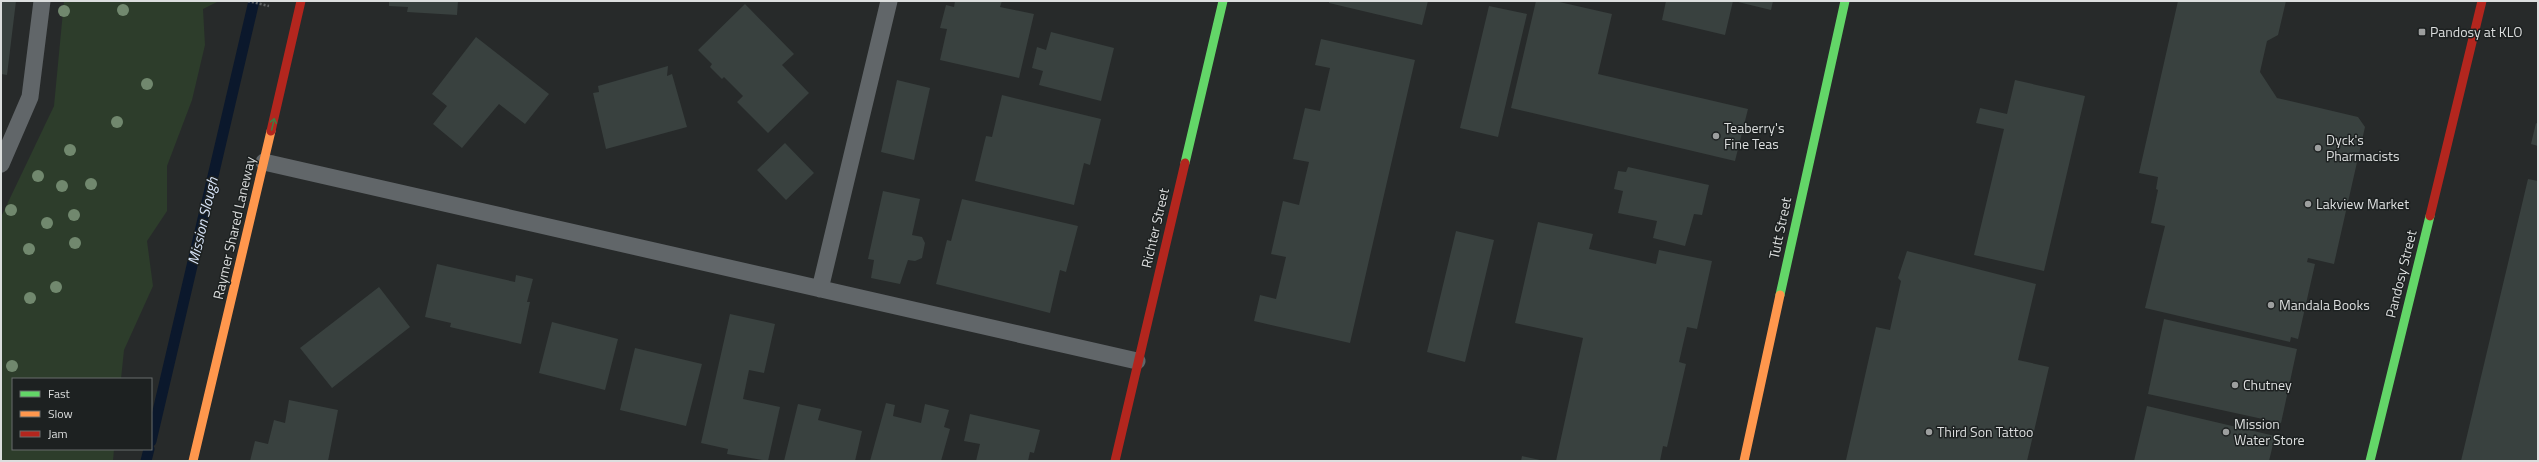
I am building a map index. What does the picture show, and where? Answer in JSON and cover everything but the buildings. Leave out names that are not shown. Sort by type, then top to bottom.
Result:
[{"type":"street","name":"Raymer Shared Laneway","points":[[192,461],[301,1]]},
{"type":"street","name":"Richter Street","points":[[1115,461],[1137,361],[1223,1]]},
{"type":"street","name":"Tutt Street","points":[[1744,461],[1845,1]]},
{"type":"street","name":"Pandosy Street","points":[[2370,461],[2482,1]]},
{"type":"lane","points":[[1,164],[30,97],[42,1]]},
{"type":"lane","points":[[820,289],[888,1]]},
{"type":"lane","points":[[264,162],[1137,361]]},
{"type":"path","points":[[248,1],[270,6]]},
{"type":"green space","points":[[64,1],[219,1],[203,9],[205,45],[192,100],[167,166],[167,211],[147,241],[153,286],[124,350],[121,378],[12,378],[12,450],[114,450],[113,461],[1,461],[1,217],[54,106]]},
{"type":"waterway","name":"Mission Slough","points":[[152,437],[254,1]]},
{"type":"waterway","name":"Mission Slough","points":[[146,461],[149,450]]},
{"type":"traffic: fast","points":[[1185,163],[1223,1]]},
{"type":"traffic: fast","points":[[1780,295],[1845,1]]},
{"type":"traffic: fast","points":[[2370,461],[2430,216]]},
{"type":"traffic: slow","points":[[193,461],[271,131]]},
{"type":"traffic: slow","points":[[1744,461],[1780,295]]},
{"type":"traffic: jam","points":[[271,131],[301,1]]},
{"type":"traffic: jam","points":[[2430,216],[2482,1]]},
{"type":"traffic: jam","points":[[1115,461],[1185,163]]},
{"type":"place","name":"Pandosy at KLO","points":[[2422,32]]},
{"type":"place","name":"Teaberry's Fine Teas","points":[[1716,136]]},
{"type":"place","name":"Dyck's Pharmacists","points":[[2318,148]]},
{"type":"place","name":"Lakview Market","points":[[2308,204]]},
{"type":"place","name":"Mandala Books","points":[[2271,305]]},
{"type":"place","name":"Chutney","points":[[2235,385]]},
{"type":"place","name":"Third Son Tattoo","points":[[1929,432]]},
{"type":"place","name":"Mission Water Store","points":[[2226,432]]}]
